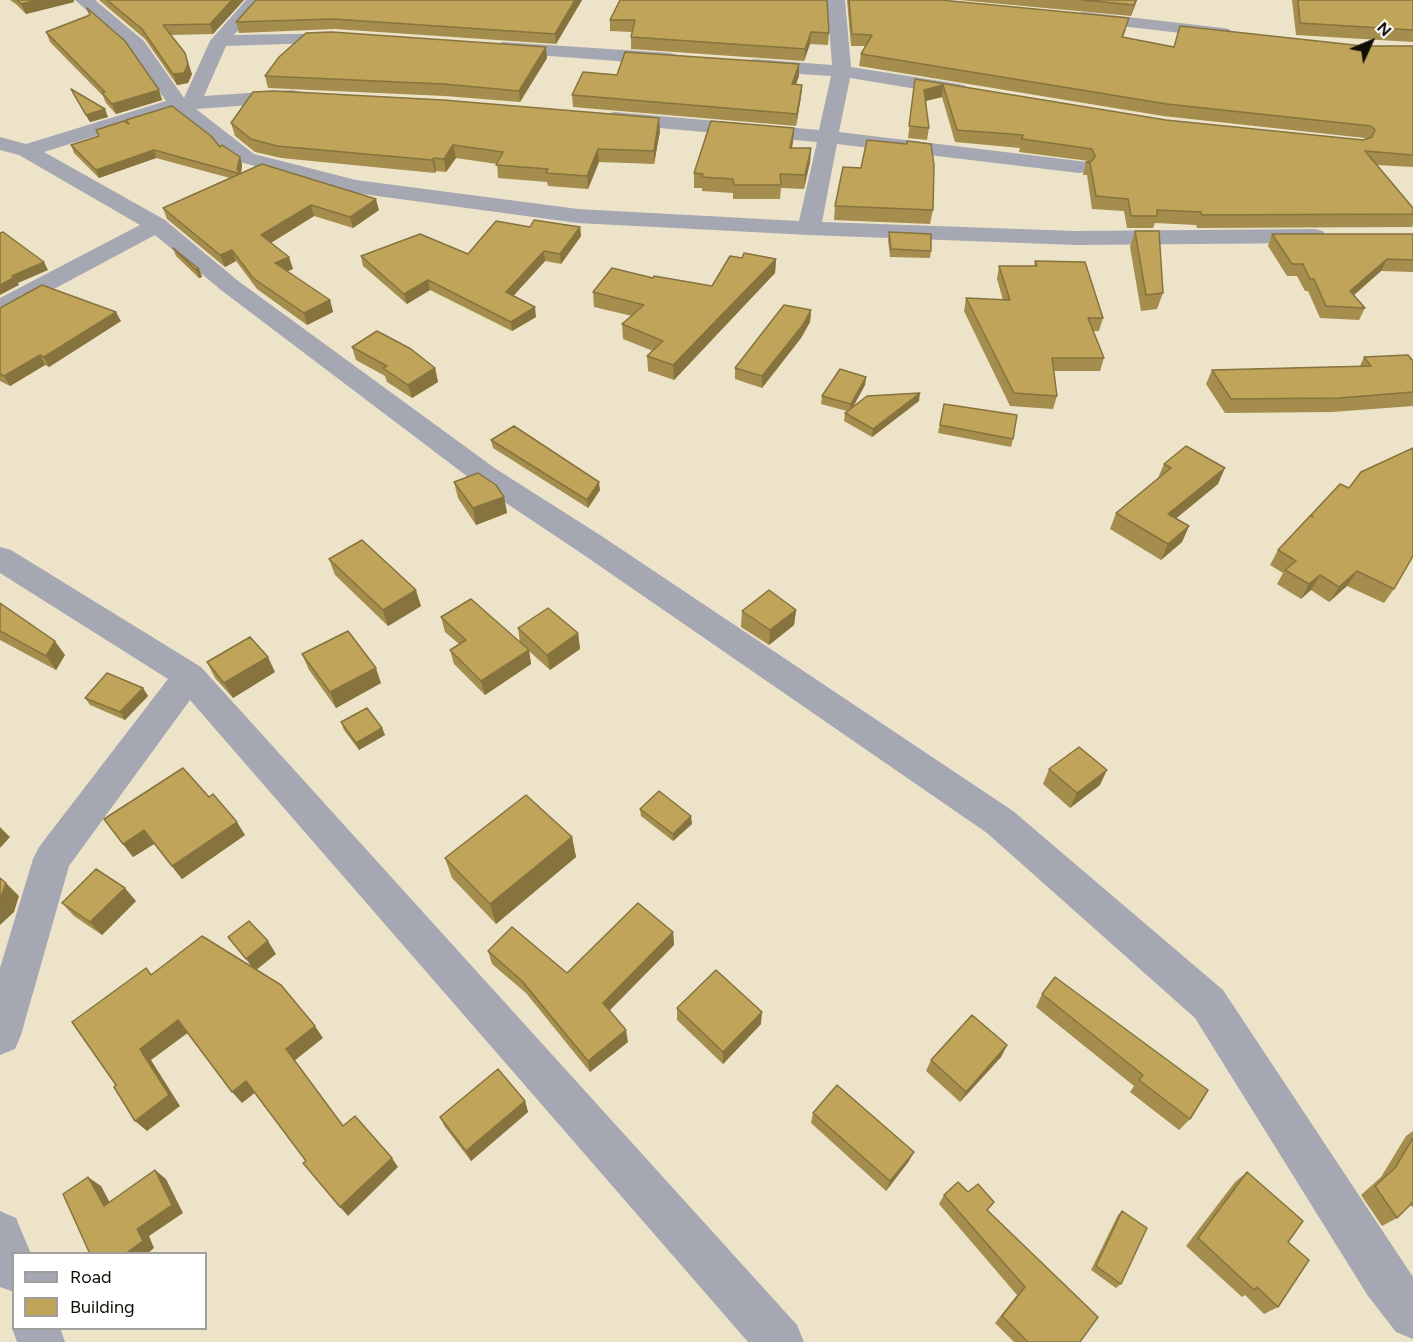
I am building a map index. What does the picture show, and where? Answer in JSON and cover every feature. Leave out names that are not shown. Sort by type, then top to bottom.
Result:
[{"type":"street","points":[[84,0],[137,45],[185,104],[247,158],[355,186],[578,216],[809,228],[1076,238],[1332,236]]},
{"type":"street","points":[[185,104],[219,41],[256,0]]},
{"type":"street","points":[[809,228],[842,71],[837,0]]},
{"type":"street","points":[[1070,15],[1243,35]]},
{"type":"street","points":[[219,41],[335,36],[359,38]]},
{"type":"street","points":[[479,46],[691,61]]},
{"type":"street","points":[[737,64],[842,71],[979,94]]},
{"type":"street","points":[[13,147],[185,104],[278,95],[314,97]]},
{"type":"street","points":[[596,117],[828,137],[1079,167]]},
{"type":"street","points":[[13,147],[157,225],[229,285],[486,476],[589,543],[1000,822],[1209,1004],[1384,1279],[1413,1315]]},
{"type":"street","points":[[0,308],[157,225]]},
{"type":"street","points":[[0,558],[189,676],[780,1342]]},
{"type":"street","points":[[0,1035],[52,859],[189,676]]},
{"type":"street","points":[[0,1234],[12,1264]]},
{"type":"building","points":[[17,0],[38,0],[21,4]]},
{"type":"building","points":[[107,0],[232,0],[210,24],[163,25],[185,53],[188,64],[184,73],[173,74],[142,29]]},
{"type":"building","points":[[256,0],[575,0],[555,34],[333,19],[236,22]]},
{"type":"building","points":[[620,0],[827,0],[829,33],[811,32],[805,49],[631,37],[635,20],[610,20]]},
{"type":"building","points":[[849,0],[941,0],[1129,18],[1122,37],[1174,47],[1180,26],[1363,46],[1413,46],[1413,155],[1365,151],[1413,208],[1413,214],[1202,215],[1201,212],[1157,210],[1157,216],[1131,216],[1128,199],[1096,196],[1090,163],[1086,162],[1092,161],[1095,156],[1092,149],[1022,139],[1023,135],[957,130],[943,85],[924,90],[929,128],[909,126],[915,79],[1166,120],[1363,140],[1372,137],[1375,130],[1371,126],[1167,104],[861,54],[872,35],[852,34]]},
{"type":"building","points":[[1082,0],[1136,0],[1134,5]]},
{"type":"building","points":[[1298,0],[1413,0],[1413,30],[1300,23]]},
{"type":"building","points":[[87,8],[125,41],[159,90],[112,104],[102,93],[105,92],[46,32],[90,15]]},
{"type":"building","points":[[332,32],[546,47],[519,91],[443,84],[265,76],[279,57],[306,33]]},
{"type":"building","points":[[625,52],[799,64],[792,84],[802,85],[797,114],[572,95],[583,72],[617,75]]},
{"type":"building","points":[[71,89],[105,109],[86,115]]},
{"type":"building","points":[[274,91],[443,100],[659,118],[654,151],[598,149],[587,176],[546,173],[548,169],[496,165],[503,152],[453,145],[444,159],[434,158],[432,160],[277,146],[251,139],[231,123],[253,92]]},
{"type":"building","points":[[172,106],[211,136],[220,147],[222,145],[240,157],[237,169],[241,174],[154,150],[96,170],[71,145],[99,136],[96,130],[124,121],[129,124],[126,120]]},
{"type":"building","points":[[711,121],[794,128],[790,148],[811,148],[805,175],[780,174],[781,185],[734,185],[733,179],[702,177],[703,174],[694,173]]},
{"type":"building","points":[[867,140],[931,144],[934,165],[933,210],[835,206],[843,167],[861,168]]},
{"type":"building","points":[[262,164],[376,199],[350,217],[311,205],[261,235],[289,257],[275,263],[330,300],[304,313],[253,278],[232,250],[220,255],[163,208]]},
{"type":"building","points":[[534,220],[580,227],[560,254],[544,251],[506,292],[535,307],[511,322],[428,280],[404,294],[361,256],[420,234],[468,254],[496,221],[530,227]]},
{"type":"building","points":[[1135,231],[1159,231],[1163,293],[1146,295]]},
{"type":"building","points":[[3,232],[44,262],[12,276],[15,277],[0,285],[0,233]]},
{"type":"building","points":[[889,232],[931,234],[931,251],[891,249]]},
{"type":"building","points":[[1272,234],[1413,234],[1413,260],[1387,259],[1350,291],[1365,308],[1326,306],[1314,279],[1310,279],[1303,264],[1292,264]]},
{"type":"building","points":[[173,248],[199,269],[196,270]]},
{"type":"building","points":[[744,253],[776,259],[673,365],[647,356],[663,341],[622,324],[644,305],[593,292],[612,268],[653,278],[654,276],[712,286],[730,256],[742,258]]},
{"type":"building","points":[[1035,261],[1085,262],[1103,318],[1088,318],[1104,358],[1052,358],[1057,396],[1014,393],[966,298],[1010,300],[999,266],[1037,266]]},
{"type":"building","points":[[42,285],[116,312],[44,357],[40,355],[4,376],[0,374],[0,308]]},
{"type":"building","points":[[784,305],[811,310],[802,326],[762,376],[735,368]]},
{"type":"building","points":[[377,331],[411,349],[435,368],[408,385],[383,368],[387,366],[352,347]]},
{"type":"building","points":[[1408,355],[1413,361],[1413,392],[1340,398],[1231,399],[1212,370],[1371,366],[1364,357]]},
{"type":"building","points":[[840,369],[866,377],[851,404],[822,396]]},
{"type":"building","points":[[920,393],[873,429],[845,413],[867,396]]},
{"type":"building","points":[[944,404],[1017,415],[1013,439],[940,425]]},
{"type":"building","points":[[514,426],[599,482],[587,500],[491,440]]},
{"type":"building","points":[[1186,446],[1225,468],[1168,514],[1189,526],[1168,544],[1116,513],[1171,468],[1164,464]]},
{"type":"building","points":[[1413,448],[1413,556],[1394,589],[1357,571],[1339,587],[1320,575],[1309,584],[1285,570],[1296,561],[1278,550],[1310,516],[1313,517],[1311,515],[1340,484],[1349,488],[1361,472]]},
{"type":"building","points":[[478,473],[496,485],[504,497],[473,508],[454,482]]},
{"type":"building","points":[[362,540],[416,590],[383,610],[329,559]]},
{"type":"building","points":[[769,590],[796,610],[770,630],[742,611]]},
{"type":"building","points":[[471,599],[529,650],[481,681],[450,650],[466,640],[441,617]]},
{"type":"building","points":[[0,603],[55,641],[46,656],[0,631]]},
{"type":"building","points":[[548,608],[578,633],[547,655],[518,628]]},
{"type":"building","points":[[348,631],[376,668],[330,692],[302,654]]},
{"type":"building","points":[[250,637],[268,657],[224,683],[207,662]]},
{"type":"building","points":[[107,673],[143,688],[120,712],[85,698]]},
{"type":"building","points":[[367,708],[382,728],[356,743],[341,722]]},
{"type":"building","points":[[1079,747],[1107,770],[1077,793],[1049,769]]},
{"type":"building","points":[[183,768],[209,797],[213,794],[237,822],[172,866],[144,830],[123,844],[104,819]]},
{"type":"building","points":[[659,791],[691,816],[673,834],[640,809]]},
{"type":"building","points":[[526,795],[572,837],[490,904],[445,858]]},
{"type":"building","points":[[96,869],[125,888],[90,922],[62,903]]},
{"type":"building","points":[[0,878],[6,883],[0,900]]},
{"type":"building","points":[[638,903],[673,932],[603,1003],[626,1030],[588,1061],[522,981],[488,951],[512,927],[567,973]]},
{"type":"building","points":[[249,921],[268,941],[246,959],[228,937]]},
{"type":"building","points":[[202,936],[281,985],[315,1026],[286,1049],[343,1126],[355,1116],[392,1158],[340,1207],[303,1163],[306,1161],[246,1081],[232,1092],[178,1020],[140,1049],[169,1095],[135,1121],[114,1087],[116,1085],[72,1022],[146,968],[151,975]]},
{"type":"building","points":[[716,970],[762,1012],[723,1052],[677,1008]]},
{"type":"building","points":[[1055,977],[1208,1090],[1190,1119],[1139,1080],[1143,1075],[1042,994]]},
{"type":"building","points":[[972,1015],[1007,1045],[966,1092],[931,1060]]},
{"type":"building","points":[[498,1069],[525,1101],[466,1151],[440,1117]]},
{"type":"building","points":[[837,1085],[914,1152],[890,1181],[813,1113]]},
{"type":"building","points":[[1413,1138],[1413,1202],[1397,1218],[1375,1186],[1395,1168]]},
{"type":"building","points":[[155,1170],[172,1205],[137,1229],[143,1241],[128,1252],[89,1252],[63,1194],[88,1177],[104,1206]]},
{"type":"building","points":[[1247,1172],[1303,1221],[1288,1242],[1309,1260],[1278,1307],[1257,1287],[1254,1290],[1198,1238]]},
{"type":"building","points":[[958,1182],[968,1192],[978,1184],[994,1202],[987,1210],[1098,1317],[1080,1342],[1028,1342],[1002,1316],[1025,1287],[944,1195]]},
{"type":"building","points":[[1122,1211],[1147,1228],[1121,1284],[1096,1266]]}]
